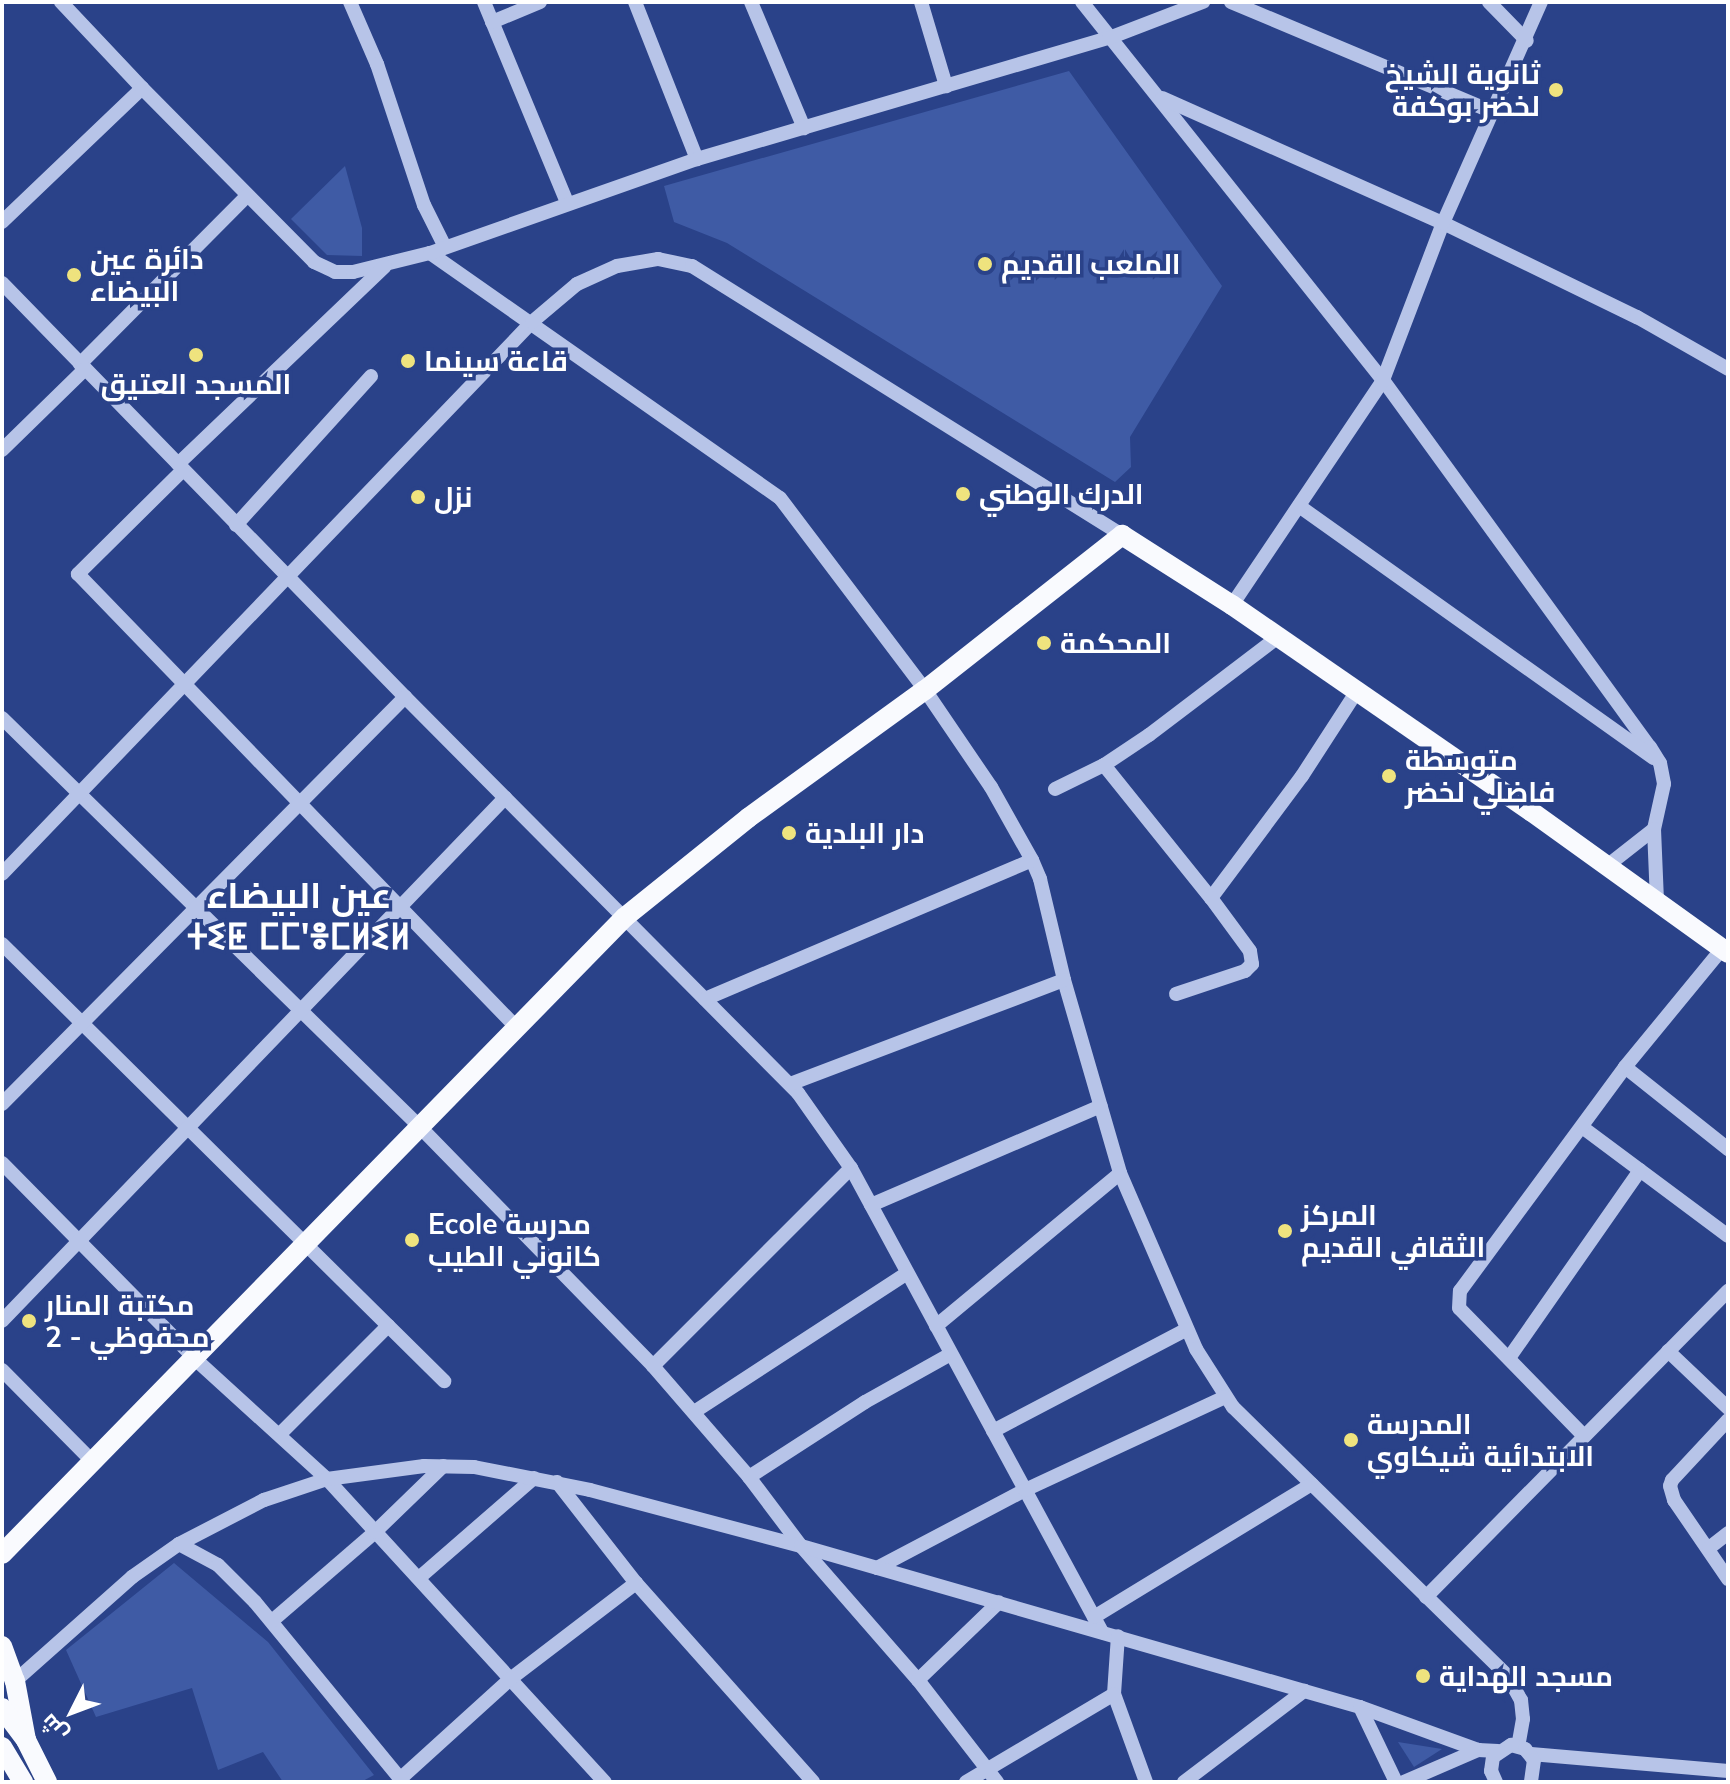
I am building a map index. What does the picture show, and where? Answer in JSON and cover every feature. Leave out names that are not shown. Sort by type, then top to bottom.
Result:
[{"type":"main road","points":[[2,1554],[625,917],[748,818],[925,690],[1122,535],[1232,605],[1357,691],[1725,951]]},
{"type":"main road","points":[[2,1646],[15,1681],[26,1740]]},
{"type":"main road","points":[[2,1708],[26,1740],[47,1782]]},
{"type":"main road","points":[[2,1747],[23,1782]]},
{"type":"street","points":[[61,2],[247,196],[314,262],[335,272],[353,272],[430,253],[567,202],[697,159],[1109,38],[1203,2]]},
{"type":"street","points":[[350,2],[377,64],[424,205],[445,247]]},
{"type":"street","points":[[484,2],[567,202]]},
{"type":"street","points":[[492,22],[540,2]]},
{"type":"street","points":[[635,2],[697,159]]},
{"type":"street","points":[[751,2],[804,128]]},
{"type":"street","points":[[921,2],[946,86]]},
{"type":"street","points":[[1082,2],[1383,380],[1660,763],[1664,784],[1654,829],[1657,902]]},
{"type":"street","points":[[1231,2],[1493,112]]},
{"type":"street","points":[[1489,2],[1527,41]]},
{"type":"street","points":[[1232,605],[1383,380],[1443,223],[1527,41],[1541,2]]},
{"type":"street","points":[[2,222],[142,88]]},
{"type":"street","points":[[1157,96],[1443,223],[1637,317],[1728,369]]},
{"type":"street","points":[[2,450],[247,196]]},
{"type":"street","points":[[430,253],[780,498],[925,690],[991,787],[1032,860],[1040,879],[1064,980],[1120,1173],[1187,1329],[1225,1397],[1515,1686],[1523,1719],[1524,1750],[1535,1780]]},
{"type":"street","points":[[2,874],[532,322],[577,284],[617,266],[658,259],[692,266],[1122,535]]},
{"type":"street","points":[[389,263],[180,467],[78,574],[517,1028]]},
{"type":"street","points":[[2,283],[405,697],[790,1084],[828,1130],[1102,1632]]},
{"type":"street","points":[[236,525],[371,376]]},
{"type":"street","points":[[1299,506],[1660,763]]},
{"type":"street","points":[[1055,789],[1104,765],[1277,638]]},
{"type":"street","points":[[1211,898],[1302,776],[1357,691]]},
{"type":"street","points":[[2,1104],[405,697]]},
{"type":"street","points":[[2,718],[421,1128],[653,1366],[749,1477],[801,1546],[918,1680],[997,1782]]},
{"type":"street","points":[[1104,765],[1250,951],[1252,964],[1245,971],[1176,994]]},
{"type":"street","points":[[2,1321],[505,798]]},
{"type":"street","points":[[1607,866],[1654,829]]},
{"type":"street","points":[[705,999],[1032,860]]},
{"type":"street","points":[[2,944],[444,1381]]},
{"type":"street","points":[[1583,1435],[1459,1308],[1460,1291],[1625,1067],[1725,951]]},
{"type":"street","points":[[790,1084],[1064,980]]},
{"type":"street","points":[[1625,1067],[1728,1149]]},
{"type":"street","points":[[871,1205],[1101,1106]]},
{"type":"street","points":[[1582,1127],[1728,1236]]},
{"type":"street","points":[[2,1163],[194,1358],[327,1479],[605,1782]]},
{"type":"street","points":[[653,1366],[851,1168]]},
{"type":"street","points":[[1509,1358],[1640,1170]]},
{"type":"street","points":[[936,1326],[1120,1173]]},
{"type":"street","points":[[694,1412],[907,1273]]},
{"type":"street","points":[[1426,1597],[1583,1435],[1727,1293]]},
{"type":"street","points":[[280,1434],[388,1326]]},
{"type":"street","points":[[993,1431],[1187,1329]]},
{"type":"street","points":[[1668,1351],[1728,1408]]},
{"type":"street","points":[[749,1477],[865,1402],[951,1354]]},
{"type":"street","points":[[2,1370],[92,1461]]},
{"type":"street","points":[[877,1568],[1025,1490],[1225,1397]]},
{"type":"street","points":[[1728,1420],[1672,1480],[1670,1486],[1674,1500],[1728,1579]]},
{"type":"street","points":[[272,1621],[375,1532],[443,1466]]},
{"type":"street","points":[[15,1681],[132,1577],[179,1544],[264,1500],[327,1479],[443,1466],[474,1467],[557,1482],[801,1546],[1360,1707],[1478,1750],[1524,1750],[1728,1771]]},
{"type":"street","points":[[420,1577],[534,1478]]},
{"type":"street","points":[[557,1482],[636,1583],[813,1782]]},
{"type":"street","points":[[1094,1617],[1312,1484]]},
{"type":"street","points":[[1709,1548],[1728,1533]]},
{"type":"street","points":[[179,1544],[218,1565],[272,1621],[402,1781],[509,1680],[636,1583]]},
{"type":"street","points":[[918,1680],[999,1602]]},
{"type":"street","points":[[1118,1636],[1114,1694],[1146,1782]]},
{"type":"street","points":[[1184,1782],[1304,1691]]},
{"type":"street","points":[[966,1782],[1114,1694]]},
{"type":"street","points":[[1360,1707],[1396,1782]]},
{"type":"street","points":[[1404,1782],[1478,1750]]},
{"type":"street","points":[[1496,1782],[1491,1763],[1498,1751]]},
{"type":"shaded area","name":"الملعب القديم","points":[[1069,71],[1222,286],[1130,437],[1131,467],[1115,482],[727,243],[674,222],[664,186]]},
{"type":"shaded area","points":[[345,166],[362,228],[362,256],[327,255],[291,219]]},
{"type":"shaded area","points":[[174,1563],[268,1642],[374,1775],[361,1782],[283,1782],[263,1752],[218,1770],[192,1688],[96,1717],[66,1650]]},
{"type":"shaded area","points":[[1398,1742],[1442,1749],[1414,1767]]},
{"type":"place","name":"ثانوية الشيخ لخضر بوكفة","points":[[1556,90]]},
{"type":"place","name":"الملعب القديم","points":[[985,264]]},
{"type":"place","name":"دائرة عين البيضاء","points":[[74,275]]},
{"type":"place","name":"المسجد العتيق","points":[[196,355]]},
{"type":"place","name":"قاعة سينما","points":[[408,361]]},
{"type":"place","name":"الدرك الوطني","points":[[963,494]]},
{"type":"place","name":"نزل","points":[[418,497]]},
{"type":"place","name":"المحكمة","points":[[1044,643]]},
{"type":"place","name":"متوسطة فاضلي لخضر","points":[[1389,776]]},
{"type":"place","name":"دار البلدية","points":[[789,833]]},
{"type":"place","name":"المركز الثقافي القديم","points":[[1285,1231]]},
{"type":"place","name":"Ecole مدرسة كانوني الطيب","points":[[412,1240]]},
{"type":"place","name":"مكتبة المنار 2 - محفوظي","points":[[29,1321]]},
{"type":"place","name":"المدرسة الابتدائية شيكاوي","points":[[1351,1440]]},
{"type":"place","name":"مسجد الهداية","points":[[1423,1676]]},
{"type":"district","name":"عين البيضاء ⵜⵉⵟ ⵎⵎ'ⴻⵎⵍⵉⵍ","points":[[299,914]]}]
